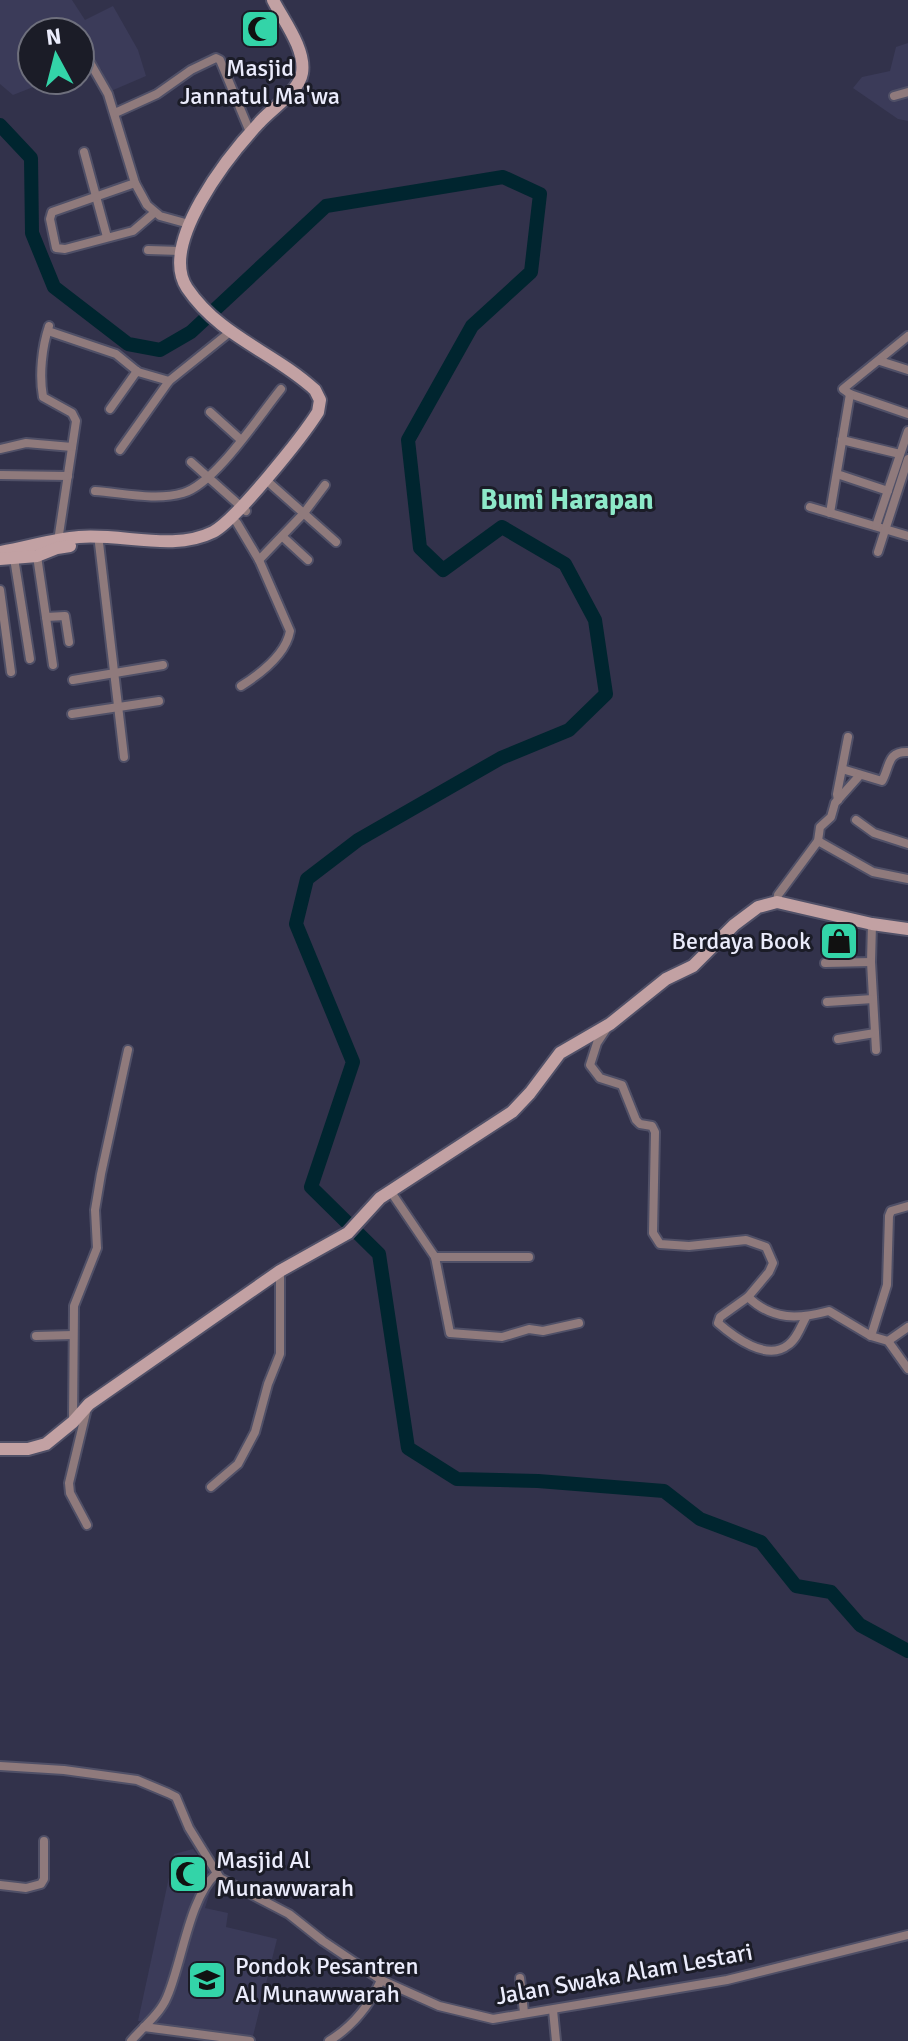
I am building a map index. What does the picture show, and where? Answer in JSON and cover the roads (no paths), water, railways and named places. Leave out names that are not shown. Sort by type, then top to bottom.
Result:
[{"type":"street","points":[[0,552],[103,536],[176,544],[214,531],[244,508],[267,482],[323,406],[312,386],[214,319],[182,276],[181,251],[189,224],[213,182],[250,132],[290,92],[302,74],[301,56],[273,0]]},
{"type":"street","points":[[115,113],[157,94],[191,70],[216,58],[220,60],[250,132]]},
{"type":"street","points":[[96,70],[115,113],[135,183],[154,213],[189,224]]},
{"type":"street","points":[[894,96],[908,92]]},
{"type":"street","points":[[84,152],[107,237]]},
{"type":"street","points":[[135,183],[52,212],[52,239],[56,248],[61,250],[133,231],[154,213]]},
{"type":"street","points":[[148,250],[181,251]]},
{"type":"street","points":[[58,544],[75,417],[47,400],[42,392],[44,344],[49,329],[116,354],[137,371],[169,381]]},
{"type":"street","points":[[120,450],[169,381],[230,332]]},
{"type":"street","points":[[908,336],[843,389],[908,414]]},
{"type":"street","points":[[880,361],[908,370]]},
{"type":"street","points":[[110,409],[137,371]]},
{"type":"street","points":[[95,491],[163,496],[192,490],[209,479],[281,389]]},
{"type":"street","points":[[830,513],[850,394]]},
{"type":"street","points":[[210,412],[241,440]]},
{"type":"street","points":[[896,490],[900,454],[908,431]]},
{"type":"street","points":[[842,440],[900,454]]},
{"type":"street","points":[[0,449],[26,443],[72,447]]},
{"type":"street","points":[[878,552],[880,528],[908,459]]},
{"type":"street","points":[[191,462],[244,508]]},
{"type":"street","points":[[837,474],[896,490]]},
{"type":"street","points":[[0,475],[68,476]]},
{"type":"street","points":[[267,482],[336,542]]},
{"type":"street","points":[[259,560],[283,537],[325,485]]},
{"type":"street","points":[[810,507],[908,536]]},
{"type":"street","points":[[0,559],[37,556],[58,544],[209,542],[237,523],[244,508]]},
{"type":"street","points":[[237,523],[259,560],[287,621],[290,635],[267,666],[241,686]]},
{"type":"street","points":[[283,537],[308,560]]},
{"type":"street","points":[[99,543],[124,757]]},
{"type":"street","points":[[37,556],[53,665]]},
{"type":"street","points":[[14,558],[30,659]]},
{"type":"street","points":[[0,590],[11,672]]},
{"type":"street","points":[[46,617],[65,616],[69,642]]},
{"type":"street","points":[[73,680],[163,665]]},
{"type":"street","points":[[72,714],[159,701]]},
{"type":"street","points":[[838,800],[848,737]]},
{"type":"street","points":[[842,769],[882,781],[890,758],[899,752],[908,752]]},
{"type":"street","points":[[777,902],[778,895],[818,841],[820,827],[831,817],[838,800],[860,775]]},
{"type":"street","points":[[856,820],[874,833],[908,844]]},
{"type":"street","points":[[818,841],[873,872],[908,879]]},
{"type":"street","points":[[0,1449],[28,1449],[46,1444],[89,1404],[280,1271],[348,1233],[386,1195],[512,1112],[560,1053],[610,1024],[666,979],[693,966],[749,912],[777,902],[908,929]]},
{"type":"street","points":[[872,924],[876,1050]]},
{"type":"street","points":[[825,963],[871,962]]},
{"type":"street","points":[[827,1002],[873,999]]},
{"type":"street","points":[[610,1024],[597,1043],[590,1065],[600,1078],[622,1085],[636,1120],[652,1126],[655,1132],[653,1233],[656,1239],[660,1244],[689,1246],[746,1240],[766,1247],[773,1263],[769,1272],[748,1297],[720,1317],[718,1323],[733,1335],[764,1350],[779,1350],[789,1345],[806,1317]]},
{"type":"street","points":[[838,1039],[875,1033]]},
{"type":"street","points":[[73,1422],[75,1300],[97,1248],[95,1210],[128,1050]]},
{"type":"street","points":[[386,1195],[435,1257],[450,1333],[502,1337],[529,1329],[543,1331],[579,1323]]},
{"type":"street","points":[[871,1336],[887,1285],[889,1216],[891,1211],[908,1206]]},
{"type":"street","points":[[435,1257],[529,1257]]},
{"type":"street","points":[[211,1487],[238,1464],[255,1432],[280,1354],[280,1271]]},
{"type":"street","points":[[748,1297],[756,1305],[788,1317],[834,1312],[871,1336],[888,1341],[908,1369]]},
{"type":"street","points":[[888,1341],[908,1327]]},
{"type":"street","points":[[36,1336],[73,1335]]},
{"type":"street","points":[[87,1525],[70,1493],[69,1483],[89,1404]]},
{"type":"street","points":[[0,1766],[64,1770],[137,1780],[168,1793],[176,1797],[189,1828],[210,1860],[216,1874],[208,1881],[186,1934],[167,1998],[131,2041]]},
{"type":"street","points":[[0,1885],[26,1888],[41,1884],[44,1879],[44,1841]]},
{"type":"street","name":"Jalan Swaka Alam Lestari","points":[[216,1874],[289,1914],[343,1956],[381,1980],[439,2006],[493,2019],[727,1980],[908,1935]]},
{"type":"street","points":[[520,1978],[524,2012]]},
{"type":"street","points":[[329,2041],[359,2017],[372,2001],[381,1980]]},
{"type":"street","points":[[553,2010],[556,2041]]},
{"type":"street","points":[[144,2027],[250,2041]]},
{"type":"waterway","points":[[0,125],[31,158],[32,233],[54,287],[128,344],[160,350],[191,332],[326,206],[503,177],[540,194],[531,272],[472,326],[408,440],[420,548],[443,570],[502,527],[565,564],[595,620],[606,694],[569,730],[501,758],[358,840],[307,879],[296,924],[353,1062],[311,1187],[379,1254],[408,1448],[457,1479],[538,1481],[664,1491],[700,1519],[761,1542],[796,1586],[831,1592],[860,1625],[908,1651]]},
{"type":"place","name":"Masjid Jannatul Ma'wa","points":[[260,29]]},
{"type":"place","name":"Berdaya Book","points":[[839,941]]},
{"type":"place","name":"Masjid Al Munawwarah","points":[[188,1874]]},
{"type":"place","name":"Pondok Pesantren Al Munawwarah","points":[[207,1980]]},
{"type":"district","name":"Bumi Harapan","points":[[567,500]]}]
